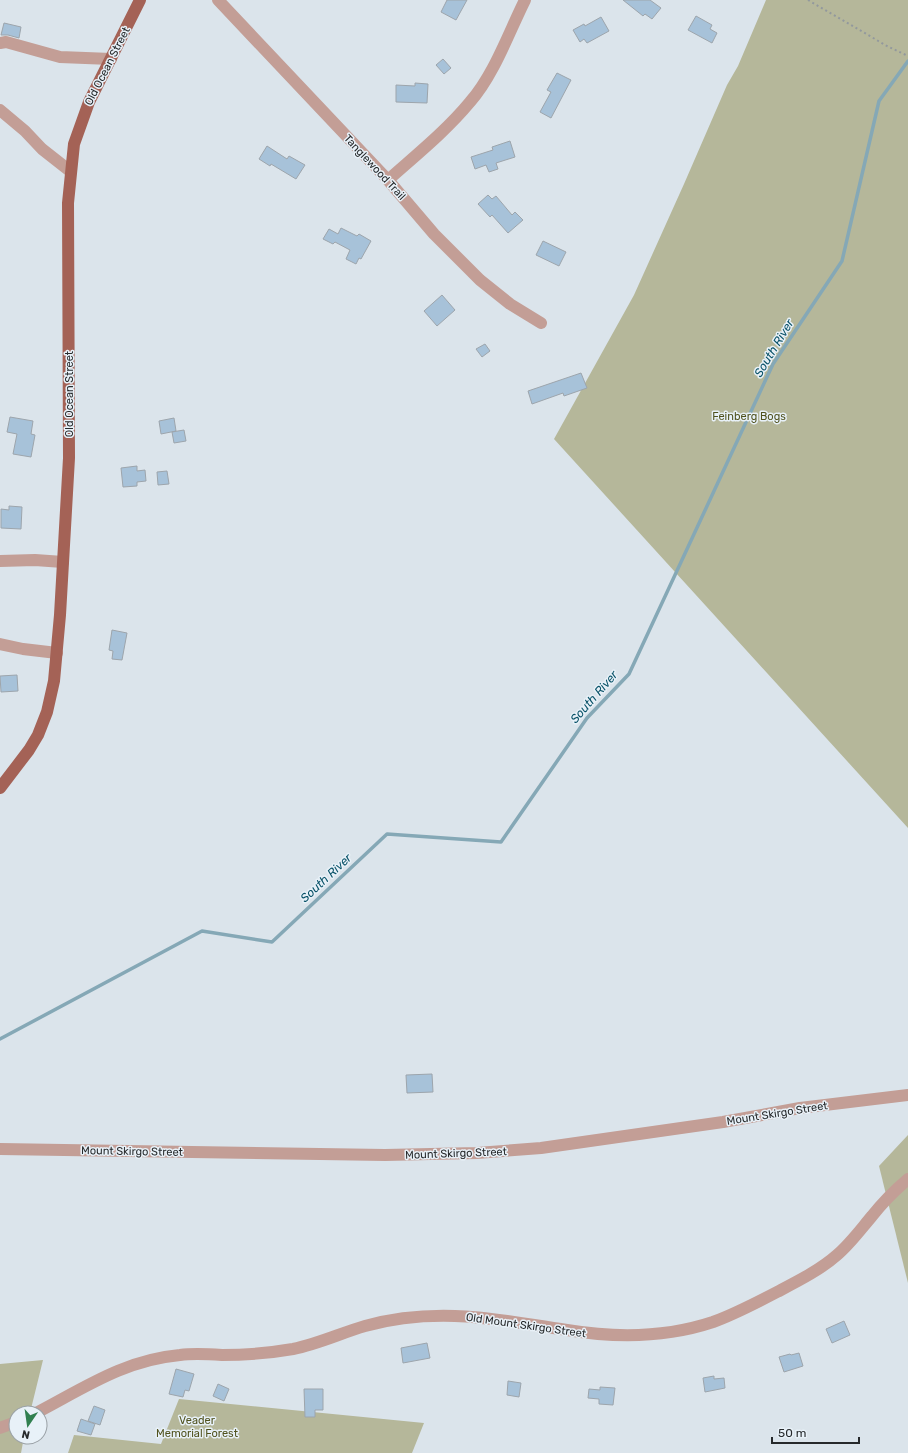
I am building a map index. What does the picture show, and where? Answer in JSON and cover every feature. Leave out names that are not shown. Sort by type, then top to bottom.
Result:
[{"type":"main road","name":"Old Ocean Street","points":[[0,788],[29,750],[43,724],[51,700],[54,681],[70,437],[68,247],[70,171],[74,144],[88,102],[140,0]]},
{"type":"street","name":"Tanglewood Trail","points":[[218,0],[388,180],[434,234],[480,280],[510,304],[541,323]]},
{"type":"street","points":[[388,180],[436,137],[471,102],[491,71],[525,0]]},
{"type":"street","points":[[0,43],[6,42],[60,57],[111,58]]},
{"type":"street","points":[[0,110],[26,132],[42,149],[70,171]]},
{"type":"street","points":[[0,561],[35,560],[63,562]]},
{"type":"street","points":[[0,644],[23,649],[57,653]]},
{"type":"street","name":"Mount Skirgo Street","points":[[0,1149],[385,1155],[478,1153],[548,1147],[723,1122],[800,1108],[908,1095]]},
{"type":"street","name":"Old Mount Skirgo Street","points":[[48,1406],[115,1371],[136,1364],[179,1355],[246,1354],[291,1349],[313,1344],[365,1326],[411,1318],[442,1316],[479,1317],[580,1332],[637,1336],[661,1334],[696,1327],[739,1311],[788,1287],[838,1255],[888,1197],[908,1178]]},
{"type":"path","points":[[808,0],[887,46],[908,56]]},
{"type":"green space","name":"Feinberg Bogs","points":[[766,0],[908,0],[908,828],[554,439],[634,295],[727,85],[738,66]]},
{"type":"green space","points":[[908,1135],[908,1283],[879,1166]]},
{"type":"green space","points":[[43,1360],[32,1405],[8,1405],[8,1445],[22,1445],[21,1453],[0,1453],[0,1364]]},
{"type":"green space","name":"Veader Memorial Forest","points":[[179,1399],[424,1423],[412,1453],[68,1453],[74,1435],[161,1444]]},
{"type":"building","points":[[447,0],[467,0],[456,20],[441,12]]},
{"type":"building","points":[[623,0],[650,0],[661,8],[652,19],[645,14],[643,16]]},
{"type":"building","points":[[696,16],[712,25],[710,29],[717,33],[712,43],[688,30]]},
{"type":"building","points":[[601,17],[609,31],[587,43],[584,39],[580,42],[573,30],[584,24],[585,26]]},
{"type":"building","points":[[4,23],[21,27],[19,38],[1,35]]},
{"type":"building","points":[[443,59],[451,68],[444,74],[436,65]]},
{"type":"building","points":[[557,73],[571,80],[551,118],[540,112],[551,92],[547,90]]},
{"type":"building","points":[[415,83],[428,84],[427,103],[396,102],[396,85],[415,86]]},
{"type":"building","points":[[510,141],[515,157],[496,163],[498,169],[489,172],[486,165],[475,169],[471,157],[493,150],[492,147]]},
{"type":"building","points":[[267,146],[287,159],[289,156],[305,165],[296,179],[271,164],[270,166],[259,159]]},
{"type":"building","points":[[488,195],[492,199],[496,196],[512,215],[515,212],[523,220],[508,233],[492,215],[490,217],[478,204]]},
{"type":"building","points":[[341,228],[357,236],[359,234],[371,241],[361,259],[359,258],[356,264],[346,259],[350,250],[335,242],[333,244],[323,239],[329,229],[338,234]]},
{"type":"building","points":[[543,241],[566,252],[559,266],[536,255]]},
{"type":"building","points":[[442,295],[455,310],[437,326],[424,311]]},
{"type":"building","points":[[485,344],[490,351],[482,357],[476,349]]},
{"type":"building","points":[[581,373],[587,388],[564,396],[563,393],[532,404],[528,391]]},
{"type":"building","points":[[10,417],[33,421],[31,434],[35,435],[31,457],[13,454],[17,434],[7,432]]},
{"type":"building","points":[[174,418],[176,431],[161,434],[159,421]]},
{"type":"building","points":[[184,430],[186,441],[174,443],[172,432]]},
{"type":"building","points":[[137,466],[137,471],[145,470],[146,481],[137,482],[137,486],[123,487],[121,468]]},
{"type":"building","points":[[167,471],[169,484],[158,485],[157,472]]},
{"type":"building","points":[[9,506],[22,507],[21,529],[1,528],[1,509],[9,510]]},
{"type":"building","points":[[112,630],[127,633],[122,660],[112,659],[113,651],[109,650]]},
{"type":"building","points":[[17,675],[18,691],[1,692],[0,676]]},
{"type":"building","points":[[432,1074],[433,1092],[407,1093],[406,1075]]},
{"type":"building","points":[[844,1321],[850,1335],[832,1343],[826,1329]]},
{"type":"building","points":[[427,1343],[430,1358],[403,1363],[401,1348]]},
{"type":"building","points":[[799,1353],[803,1366],[784,1372],[779,1357]]},
{"type":"building","points":[[176,1369],[194,1374],[189,1391],[185,1390],[183,1397],[169,1394]]},
{"type":"building","points":[[714,1376],[714,1379],[724,1378],[725,1388],[705,1392],[703,1378]]},
{"type":"building","points":[[508,1381],[521,1383],[519,1397],[507,1395]]},
{"type":"building","points":[[218,1384],[229,1389],[224,1401],[213,1396]]},
{"type":"building","points":[[600,1387],[615,1388],[613,1405],[599,1404],[599,1399],[588,1398],[589,1389],[600,1390]]},
{"type":"building","points":[[304,1389],[323,1389],[323,1410],[315,1410],[315,1417],[305,1417]]},
{"type":"building","points":[[94,1406],[105,1410],[100,1425],[88,1421]]},
{"type":"building","points":[[81,1419],[95,1424],[91,1435],[77,1431]]},
{"type":"waterway","name":"South River","points":[[0,1039],[202,931],[272,942],[387,834],[501,842],[587,718],[629,674],[773,364],[842,261],[879,101],[908,61]]}]
